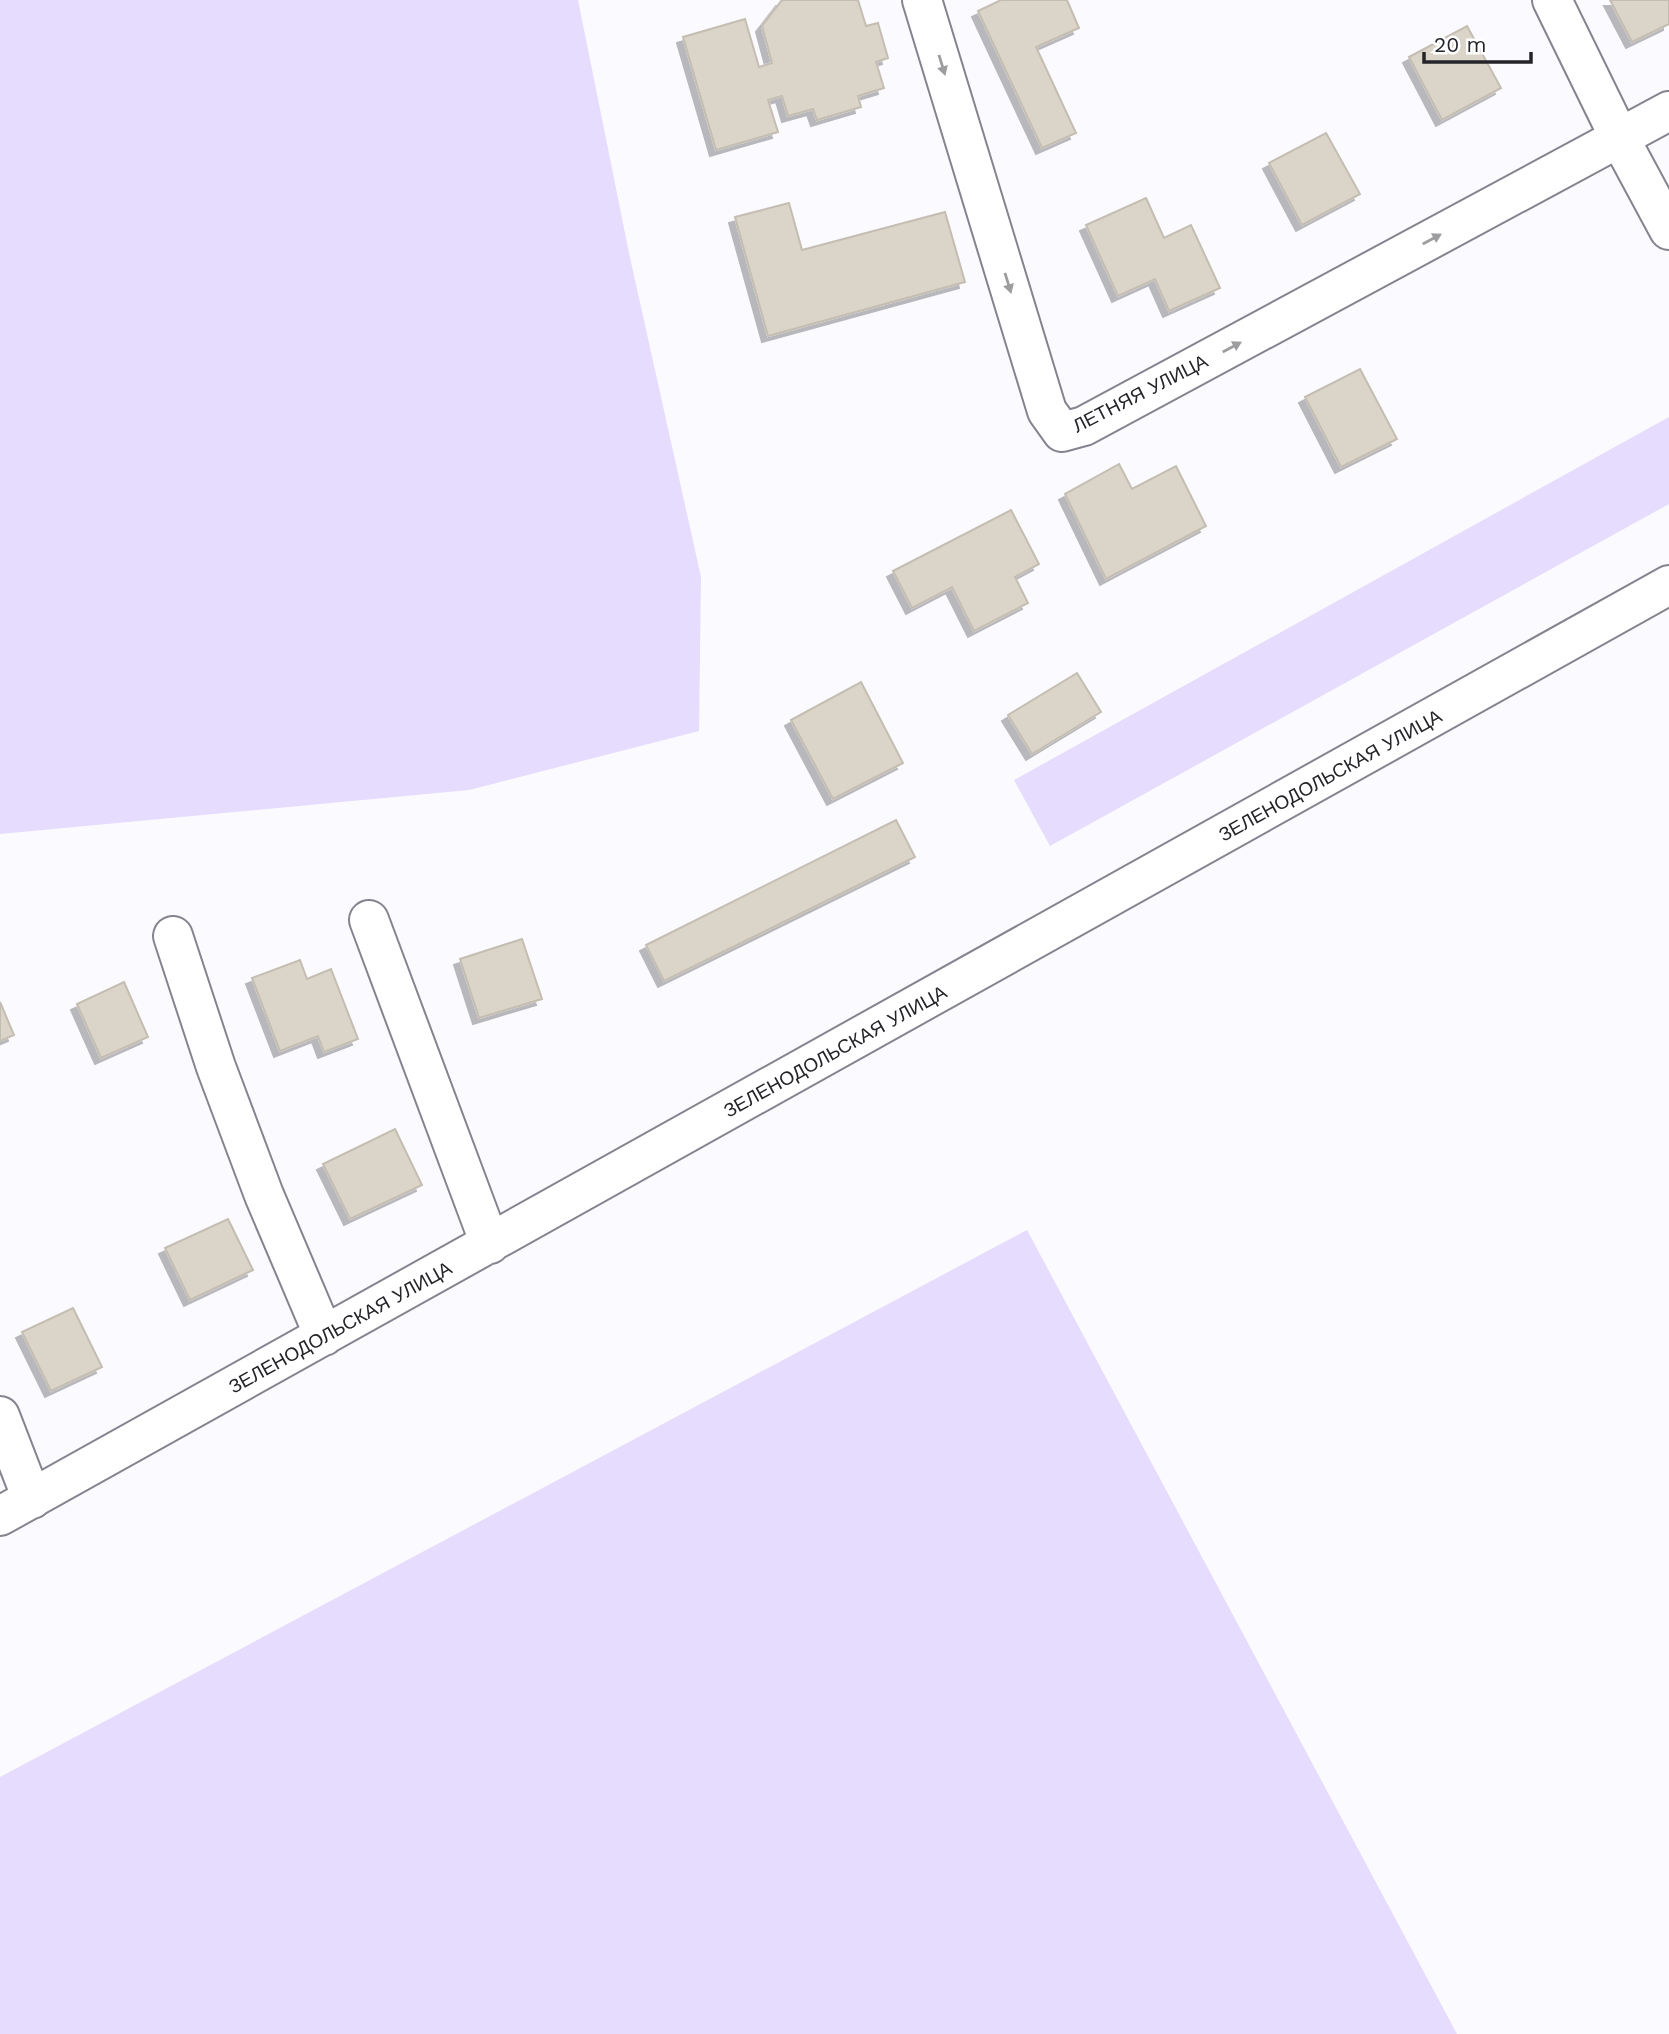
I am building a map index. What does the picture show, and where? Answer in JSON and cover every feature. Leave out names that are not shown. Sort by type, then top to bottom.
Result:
[{"type":"street","name":"ЛЕТНЯЯ УЛИЦА","points":[[922,0],[1047,411],[1062,432],[1084,426],[1620,139]]},
{"type":"street","points":[[1552,0],[1620,139],[1669,230]]},
{"type":"street","points":[[1620,139],[1669,111]]},
{"type":"street","name":"ЗЕЛЕНОДОЛЬСКАЯ УЛИЦА","points":[[16,1507],[1669,585]]},
{"type":"street","points":[[369,920],[490,1244]]},
{"type":"street","points":[[173,936],[216,1067],[264,1195],[324,1336]]},
{"type":"street","points":[[0,1416],[16,1507]]},
{"type":"shaded area","points":[[0,0],[578,0],[629,253],[701,577],[699,731],[469,790],[0,834]]},
{"type":"shaded area","points":[[1669,417],[1669,504],[1050,846],[1014,780]]},
{"type":"shaded area","points":[[1027,1230],[1457,2034],[0,2034],[0,1777]]},
{"type":"building","points":[[782,0],[858,0],[866,26],[878,23],[888,58],[876,62],[884,88],[858,96],[861,107],[817,120],[813,109],[788,116],[782,96],[768,100],[778,132],[716,150],[683,37],[745,19],[759,67],[772,63],[762,26]]},
{"type":"building","points":[[1001,0],[1067,0],[1079,28],[1036,47],[1076,133],[1042,148],[978,11]]},
{"type":"building","points":[[1610,0],[1669,0],[1669,24],[1632,42]]},
{"type":"building","points":[[1467,26],[1501,88],[1442,120],[1409,57]]},
{"type":"building","points":[[1326,133],[1360,194],[1302,225],[1269,163]]},
{"type":"building","points":[[1146,198],[1164,238],[1191,225],[1220,288],[1169,311],[1155,279],[1118,296],[1086,225]]},
{"type":"building","points":[[789,203],[802,250],[945,212],[965,282],[768,336],[735,217]]},
{"type":"building","points":[[1360,369],[1397,439],[1341,467],[1305,397]]},
{"type":"building","points":[[1119,464],[1132,489],[1176,466],[1206,526],[1106,579],[1065,494]]},
{"type":"building","points":[[1011,510],[1039,564],[1015,577],[1028,603],[974,631],[952,587],[912,608],[893,571]]},
{"type":"building","points":[[1077,673],[1101,712],[1032,754],[1008,715]]},
{"type":"building","points":[[861,682],[903,763],[833,799],[791,720]]},
{"type":"building","points":[[896,820],[915,857],[664,981],[646,945]]},
{"type":"building","points":[[522,939],[542,999],[479,1018],[460,959]]},
{"type":"building","points":[[300,960],[307,979],[331,969],[358,1039],[324,1052],[318,1036],[280,1051],[252,978]]},
{"type":"building","points":[[124,982],[148,1037],[101,1058],[77,1004]]},
{"type":"building","points":[[0,1002],[14,1035],[0,1041]]},
{"type":"building","points":[[395,1129],[422,1185],[350,1219],[323,1164]]},
{"type":"building","points":[[228,1219],[253,1270],[190,1300],[165,1248]]},
{"type":"building","points":[[73,1308],[102,1367],[51,1391],[22,1332]]}]
